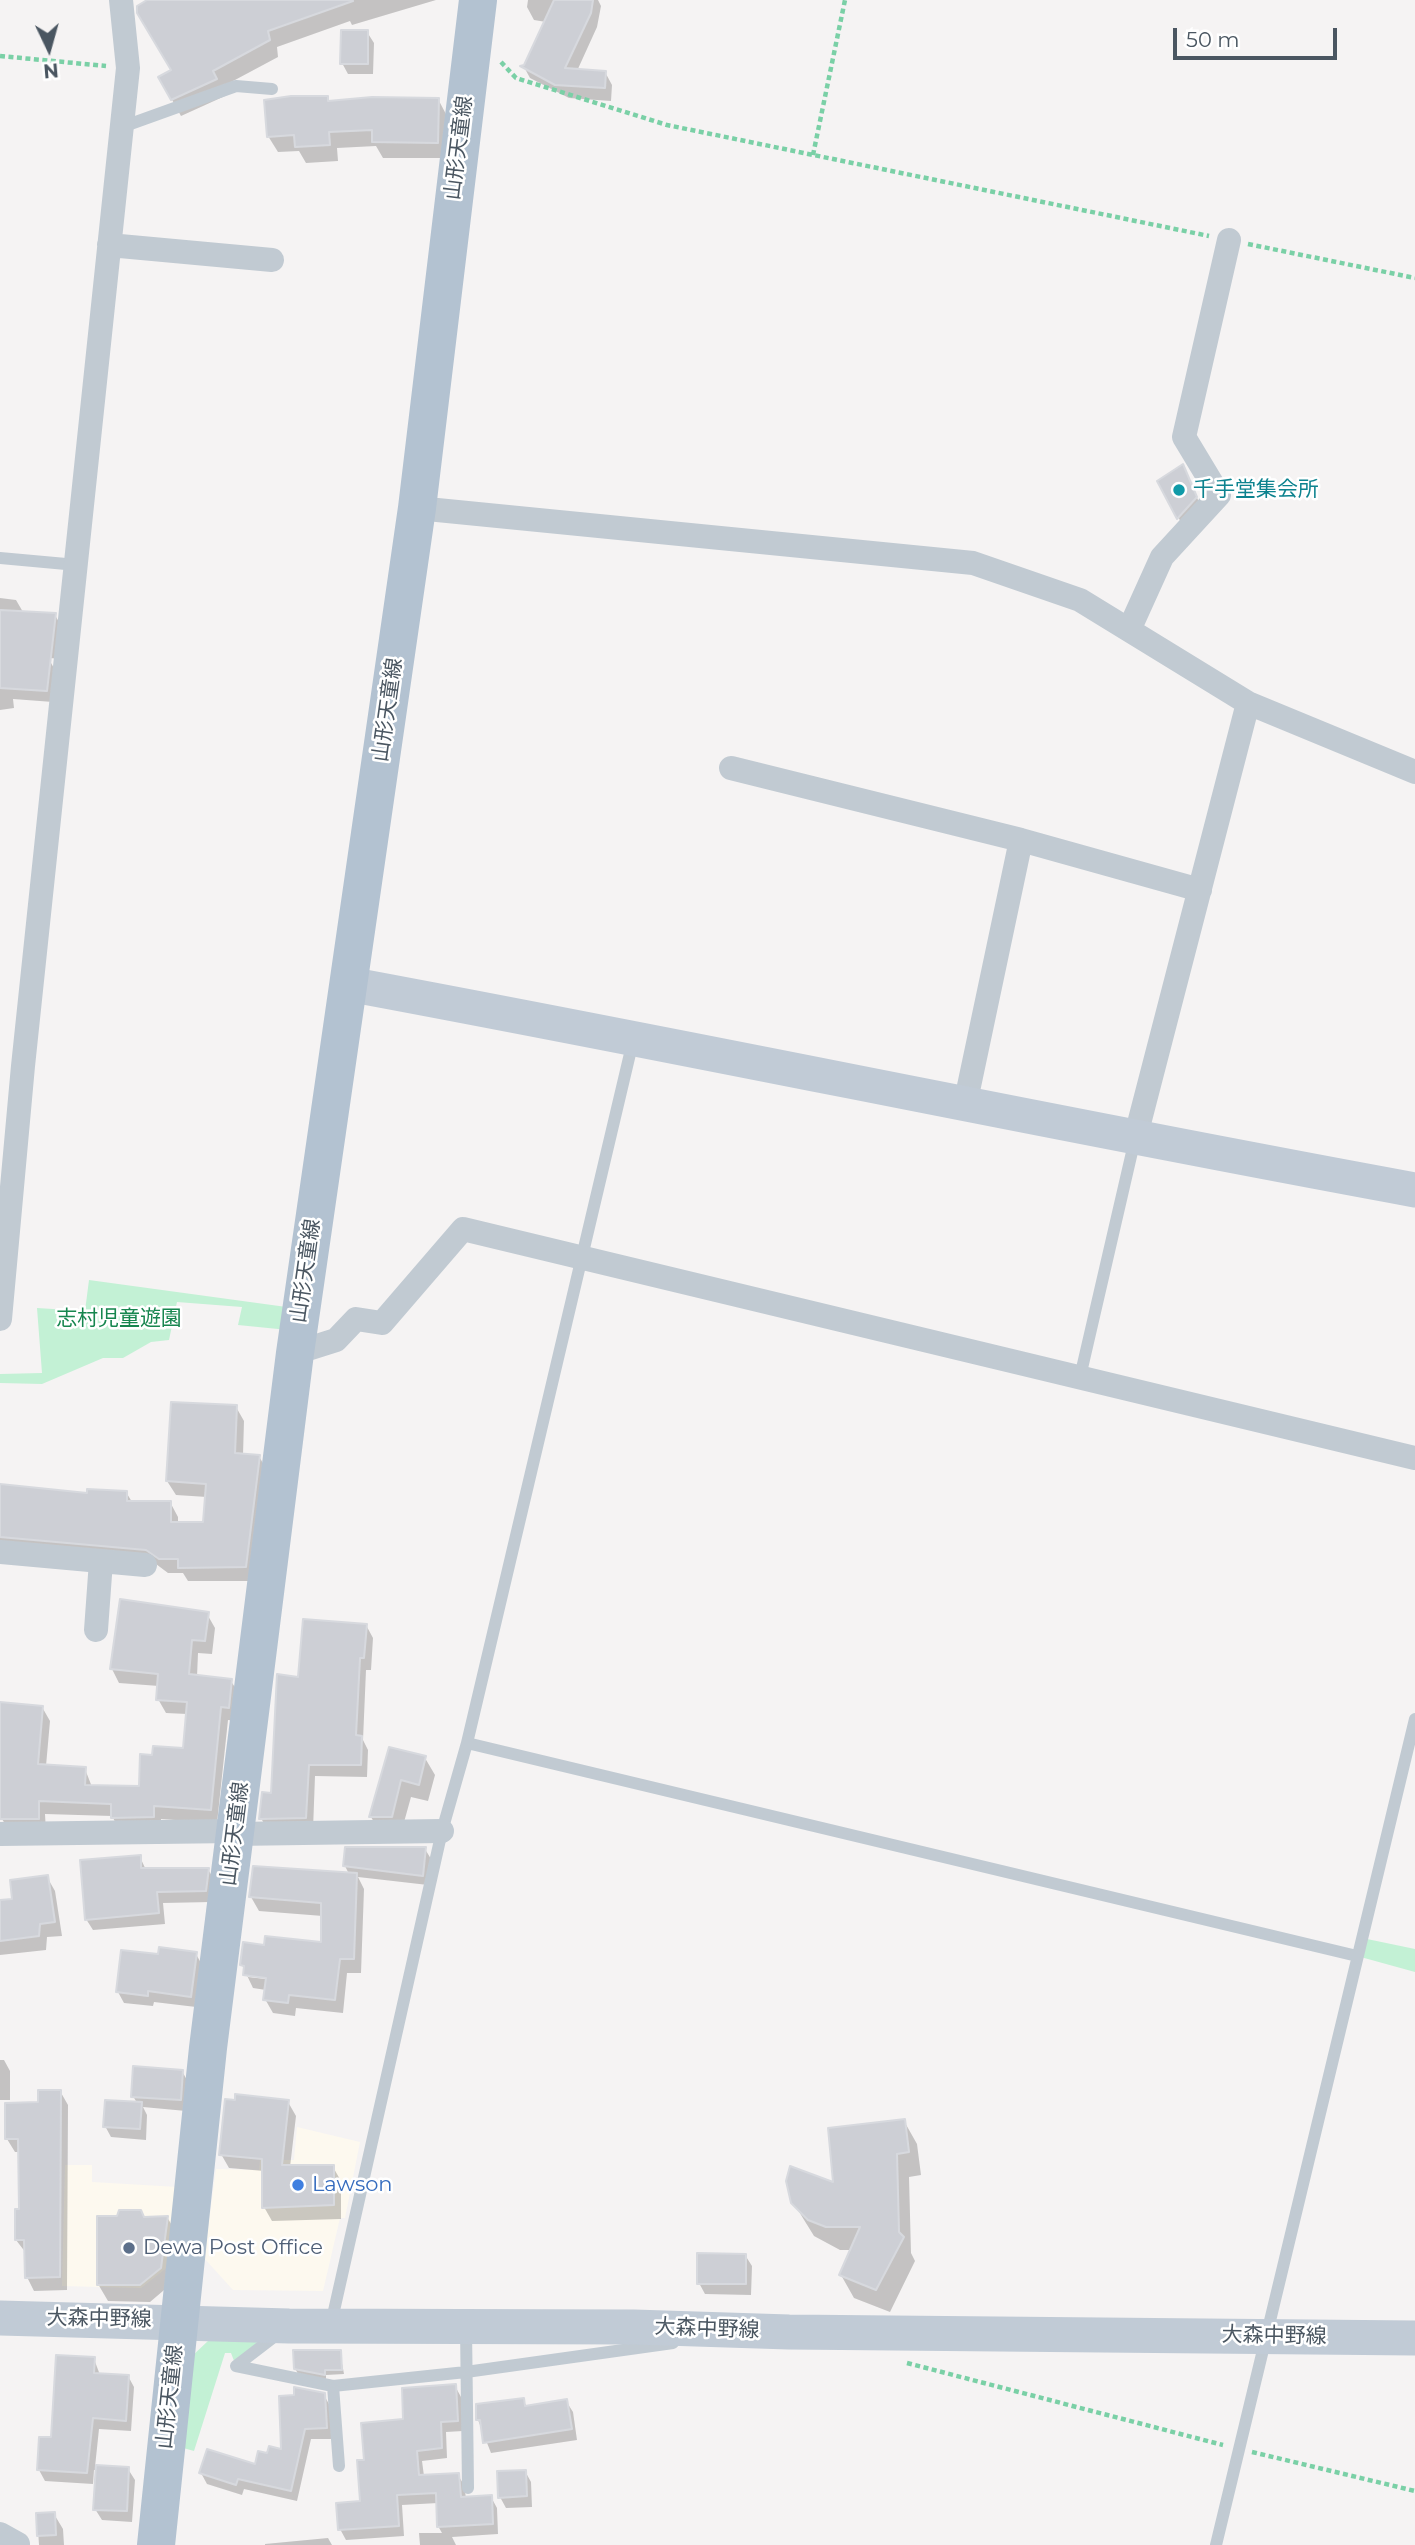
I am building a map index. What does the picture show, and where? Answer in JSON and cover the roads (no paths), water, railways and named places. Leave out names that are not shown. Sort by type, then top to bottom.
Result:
[{"type":"main road","name":"山形天童線","points":[[156,2545],[178,2320],[234,1833],[295,1353],[417,508],[475,17]]},
{"type":"main road","points":[[348,985],[634,1037],[1135,1139],[1415,1190]]},
{"type":"main road","name":"大森中野線","points":[[0,2318],[178,2320],[289,2326],[634,2327],[757,2331],[1415,2338]]},
{"type":"street","points":[[0,1319],[23,1066],[128,68],[121,0]]},
{"type":"street","points":[[1129,630],[1162,557],[1219,495],[1184,437],[1229,240]]},
{"type":"street","points":[[109,245],[272,260]]},
{"type":"street","points":[[417,508],[973,563],[1080,600],[1248,703],[1415,772]]},
{"type":"street","points":[[1135,1139],[1248,703]]},
{"type":"street","points":[[731,768],[1021,839],[1200,890]]},
{"type":"street","points":[[965,1105],[1021,839]]},
{"type":"street","points":[[295,1353],[336,1340],[356,1319],[382,1323],[463,1229],[1415,1458]]},
{"type":"street","points":[[0,1552],[145,1564]]},
{"type":"street","points":[[96,1630],[101,1561]]},
{"type":"street","points":[[0,1834],[442,1831]]},
{"type":"lane","points":[[122,127],[236,86],[272,89]]},
{"type":"lane","points":[[0,558],[77,565]]},
{"type":"lane","points":[[330,2326],[442,1831],[467,1743],[634,1037]]},
{"type":"lane","points":[[1080,1377],[1135,1139]]},
{"type":"lane","points":[[1216,2545],[1415,1719]]},
{"type":"lane","points":[[467,1743],[1357,1956]]},
{"type":"lane","points":[[289,2326],[236,2366],[333,2386],[466,2372],[757,2331]]},
{"type":"lane","points":[[466,2327],[468,2488]]},
{"type":"lane","points":[[333,2386],[339,2466]]},
{"type":"place","name":"千手堂集会所","points":[[1179,490]]},
{"type":"place","name":"Lawson","points":[[298,2185]]},
{"type":"place","name":"Dewa Post Office","points":[[129,2248]]},
{"type":"park label","name":"志村児童遊園","points":[[119,1319]]}]
